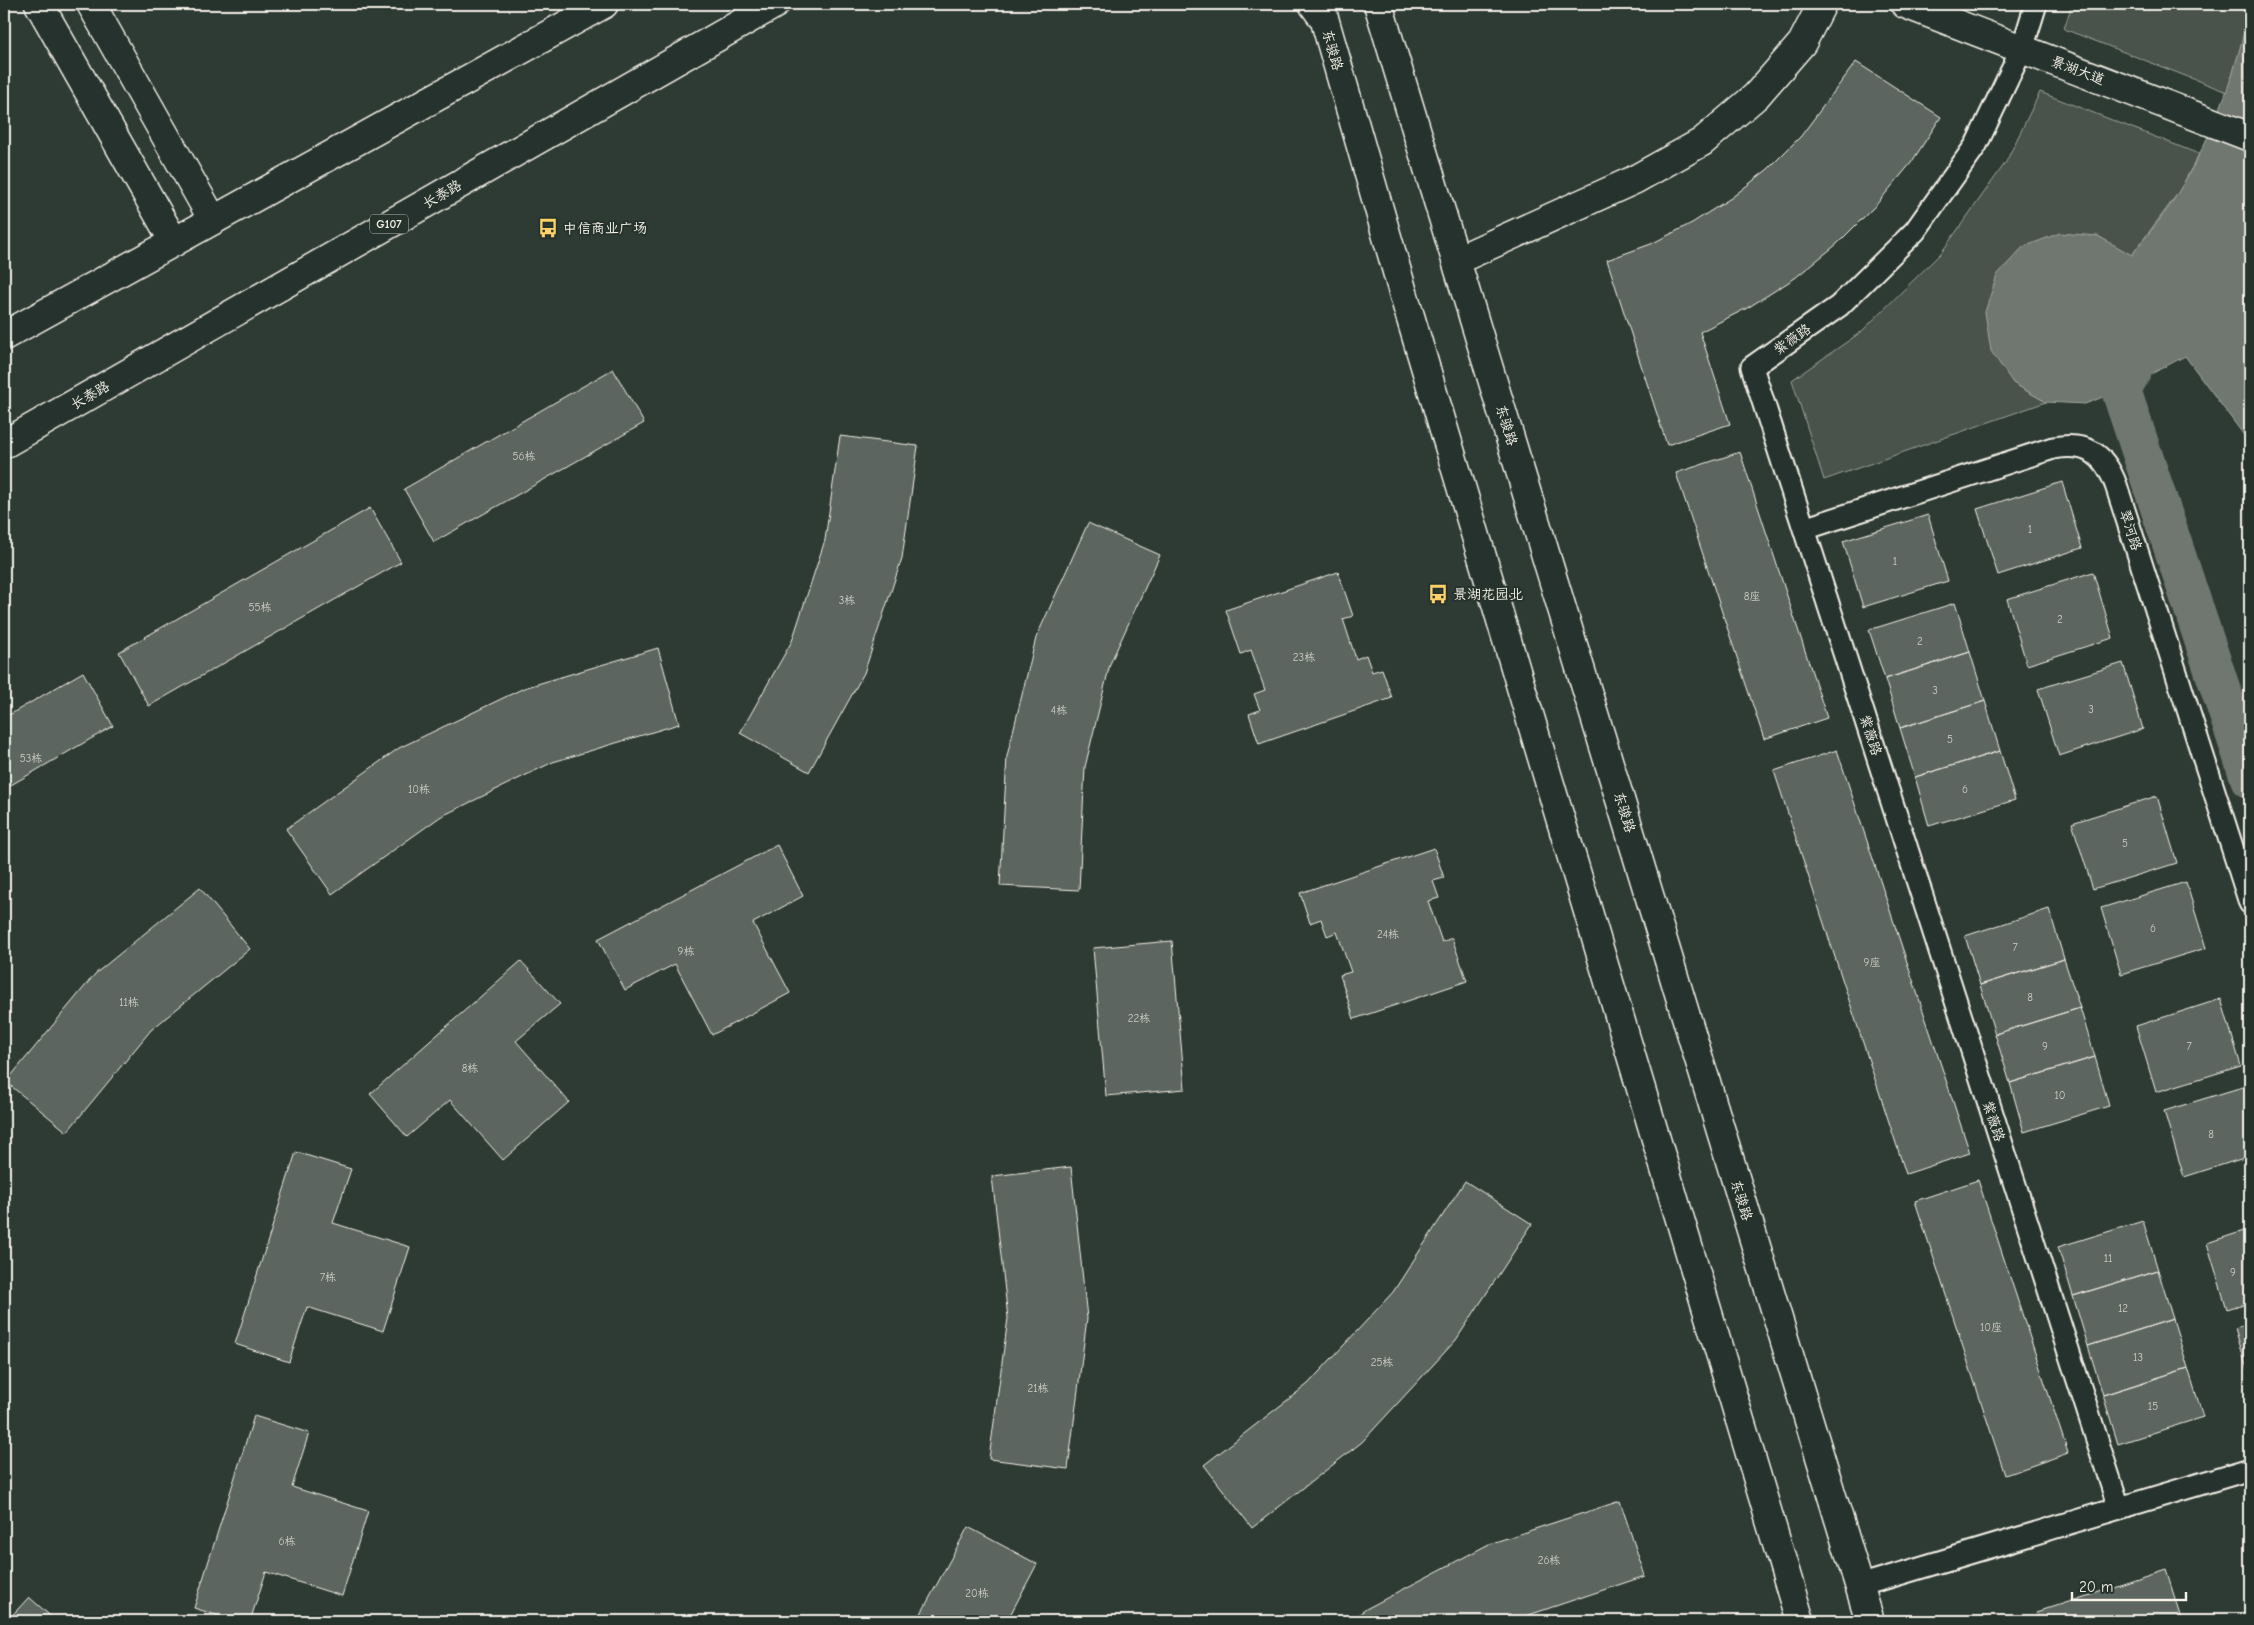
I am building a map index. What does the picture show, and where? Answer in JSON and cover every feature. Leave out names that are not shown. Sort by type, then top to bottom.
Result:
[{"type":"main road","points":[[39,4],[174,242]]},
{"type":"main road","points":[[91,4],[213,220]]},
{"type":"main road","points":[[4,336],[604,4]]},
{"type":"main road","name":"长泰路","points":[[4,444],[775,4]]},
{"type":"main road","name":"东骏路","points":[[1378,4],[1870,1621]]},
{"type":"main road","points":[[1457,260],[1634,180],[1702,142],[1756,96],[1802,44],[1822,4]]},
{"type":"main road","name":"景湖大道","points":[[1905,4],[2250,137]]},
{"type":"main road","name":"东骏路","points":[[1319,9],[1800,1621]]},
{"type":"lane","points":[[2022,49],[2036,4]]},
{"type":"lane","name":"紫薇路","points":[[2022,49],[1976,144],[1915,231],[1839,306],[1752,367],[2119,1508]]},
{"type":"lane","name":"翠河路","points":[[1804,529],[2053,448],[2069,445],[2086,448],[2100,457],[2110,470],[2116,485],[2250,903]]},
{"type":"lane","points":[[1859,1586],[2250,1470]]},
{"type":"shaded area","points":[[2072,4],[2250,4],[2241,48],[2227,92],[2064,29]]},
{"type":"shaded area","points":[[2250,4],[2249,442],[2185,356],[2121,390],[2085,404],[2046,402],[2013,383],[1991,351],[1985,312],[1997,275],[2023,247],[2060,233],[2098,236],[2132,255],[2174,199],[2192,169],[2214,123],[2231,77]]},
{"type":"shaded area","points":[[2040,92],[2199,154],[2179,192],[2131,256],[2098,236],[2013,383],[2046,402],[1824,480],[1792,380],[1861,332],[1941,253],[2006,162]]},
{"type":"building","points":[[1856,62],[1941,117],[1911,163],[1876,205],[1837,244],[1795,278],[1749,307],[1700,332],[1730,424],[1667,445],[1607,260],[1651,244],[1692,223],[1731,198],[1768,169],[1801,136]]},
{"type":"building","points":[[613,369],[644,423],[434,542],[404,489]]},
{"type":"building","points":[[840,436],[918,446],[902,558],[864,673],[809,772],[740,733],[792,641],[825,540]]},
{"type":"building","points":[[1740,452],[1827,718],[1764,739],[1676,473]]},
{"type":"building","points":[[2062,482],[2082,548],[1998,575],[1977,509]]},
{"type":"building","points":[[370,508],[401,562],[149,706],[119,652]]},
{"type":"building","points":[[1928,515],[1948,581],[1863,607],[1843,541]]},
{"type":"building","points":[[1088,523],[1160,555],[1110,664],[1085,767],[1079,890],[1000,886],[1007,756],[1036,638]]},
{"type":"building","points":[[1338,572],[1353,616],[1343,619],[1356,659],[1366,655],[1372,672],[1382,669],[1392,698],[1259,744],[1249,714],[1260,710],[1254,694],[1265,690],[1251,650],[1241,654],[1226,610]]},
{"type":"building","points":[[2093,572],[2113,638],[2027,665],[2007,599]]},
{"type":"building","points":[[1955,603],[1970,652],[1885,679],[1869,630]]},
{"type":"building","points":[[658,648],[679,724],[553,762],[440,817],[332,894],[286,829],[399,748],[524,688]]},
{"type":"building","points":[[1970,652],[1985,701],[1900,728],[1885,679]]},
{"type":"building","points":[[2123,663],[2143,729],[2059,756],[2038,689]]},
{"type":"building","points":[[83,672],[113,726],[4,789],[4,718]]},
{"type":"building","points":[[1985,701],[2000,751],[1915,777],[1900,728]]},
{"type":"building","points":[[1837,750],[1970,1153],[1906,1174],[1774,771]]},
{"type":"building","points":[[2000,751],[2015,800],[1929,826],[1915,777]]},
{"type":"building","points":[[2157,796],[2177,863],[2093,889],[2072,823]]},
{"type":"building","points":[[777,845],[803,896],[753,923],[790,993],[712,1035],[675,964],[625,990],[598,939]]},
{"type":"building","points":[[1434,848],[1444,878],[1433,881],[1439,898],[1428,901],[1442,942],[1452,938],[1467,981],[1354,1019],[1340,975],[1351,972],[1337,932],[1327,936],[1321,919],[1310,923],[1300,893]]},
{"type":"building","points":[[2186,882],[2206,948],[2121,974],[2101,908]]},
{"type":"building","points":[[200,888],[250,949],[151,1030],[67,1132],[6,1082],[95,974]]},
{"type":"building","points":[[2049,909],[2064,959],[1980,985],[1965,936]]},
{"type":"building","points":[[1172,941],[1185,1089],[1106,1096],[1093,948]]},
{"type":"building","points":[[2064,959],[2080,1008],[1995,1034],[1980,985]]},
{"type":"building","points":[[521,961],[560,1004],[516,1041],[569,1102],[503,1160],[450,1100],[407,1137],[370,1094]]},
{"type":"building","points":[[2221,999],[2241,1066],[2156,1092],[2136,1026]]},
{"type":"building","points":[[2080,1008],[2095,1057],[2010,1083],[1995,1034]]},
{"type":"building","points":[[2095,1057],[2109,1106],[2024,1132],[2010,1083]]},
{"type":"building","points":[[2249,1085],[2250,1156],[2184,1177],[2164,1111]]},
{"type":"building","points":[[296,1152],[351,1169],[333,1223],[410,1247],[383,1331],[307,1307],[289,1362],[235,1344]]},
{"type":"building","points":[[1071,1167],[1087,1318],[1068,1469],[989,1459],[1008,1318],[992,1176]]},
{"type":"building","points":[[1978,1180],[2068,1453],[2005,1475],[1915,1201]]},
{"type":"building","points":[[1465,1181],[1532,1224],[1456,1340],[1362,1442],[1252,1528],[1204,1465],[1308,1384],[1393,1292]]},
{"type":"building","points":[[2143,1221],[2158,1270],[2073,1296],[2058,1247]]},
{"type":"building","points":[[2250,1229],[2250,1302],[2227,1309],[2207,1243]]},
{"type":"building","points":[[4,1250],[8,1251],[4,1270]]},
{"type":"building","points":[[2158,1270],[2173,1319],[2088,1346],[2073,1296]]},
{"type":"building","points":[[2173,1319],[2188,1368],[2103,1395],[2088,1346]]},
{"type":"building","points":[[2250,1323],[2250,1379],[2235,1328]]},
{"type":"building","points":[[2188,1368],[2203,1417],[2118,1444],[2103,1395]]},
{"type":"building","points":[[254,1416],[309,1433],[292,1487],[368,1511],[342,1596],[266,1572],[250,1621],[235,1621],[194,1608]]},
{"type":"building","points":[[1620,1501],[1645,1576],[1511,1621],[1350,1621],[1366,1609],[1489,1544]]},
{"type":"building","points":[[968,1527],[1037,1564],[1007,1621],[917,1621]]},
{"type":"building","points":[[2166,1570],[2182,1621],[2040,1621],[2037,1612]]},
{"type":"building","points":[[29,1597],[56,1621],[7,1621]]},
{"type":"waterway","points":[[2147,342],[2121,390],[2250,778]]},
{"type":"place","name":"中信商业广场","points":[[548,228]]},
{"type":"place","name":"景湖花园北","points":[[1438,594]]}]
